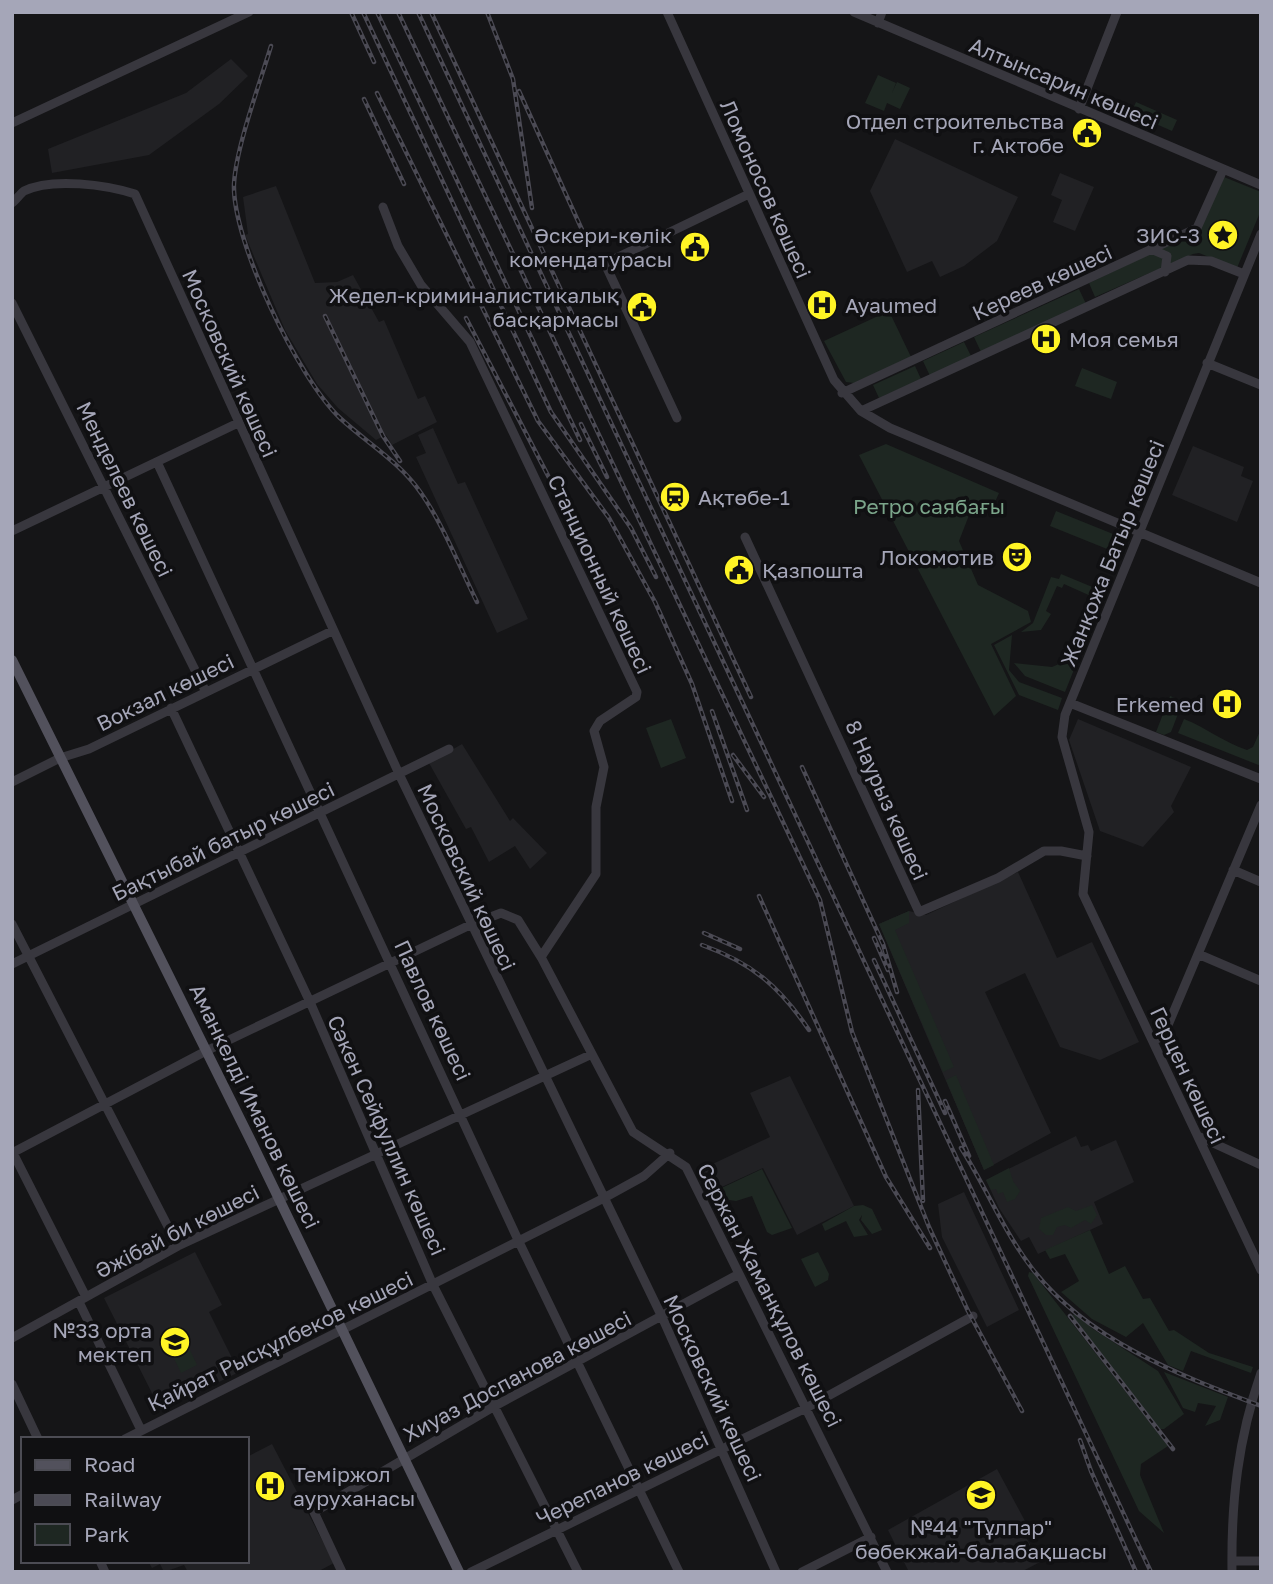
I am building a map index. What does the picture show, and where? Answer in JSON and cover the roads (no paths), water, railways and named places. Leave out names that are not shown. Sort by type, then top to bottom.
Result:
[{"type":"main road","name":"Аманкелді Иманов көшесі","points":[[12,660],[279,1198],[459,1572]]},
{"type":"street","points":[[12,123],[249,12]]},
{"type":"street","name":"Ломоносов көшесі","points":[[667,12],[842,393],[861,411],[890,428],[1261,583]]},
{"type":"street","name":"Алтынсарин көшесі","points":[[854,12],[1261,185]]},
{"type":"street","points":[[878,23],[883,12]]},
{"type":"street","points":[[1079,108],[1117,12]]},
{"type":"street","name":"Кереев көшесі","points":[[842,393],[1200,226],[1223,170]]},
{"type":"street","name":"Московский көшесі","points":[[23,191],[58,184],[108,185],[135,194],[332,631],[543,1077],[662,1317],[723,1448],[776,1572]]},
{"type":"street","points":[[12,188],[23,191],[12,203]]},
{"type":"street","points":[[677,418],[607,268],[608,262],[749,194]]},
{"type":"street","name":"Станционный көшесі","points":[[383,207],[398,246],[421,285],[470,342],[637,692],[636,697],[600,722],[594,731],[604,767],[596,807],[596,874],[541,957]]},
{"type":"street","name":"Жанқожа Батыр көшесі","points":[[1083,894],[1088,825],[1062,732],[1070,703],[1137,533],[1261,234]]},
{"type":"street","points":[[1151,249],[1167,256],[1165,272]]},
{"type":"street","name":"Кереев көшесі","points":[[861,411],[1196,258],[1244,274]]},
{"type":"street","name":"Менделеев көшесі","points":[[12,303],[205,690]]},
{"type":"street","points":[[1207,363],[1261,386]]},
{"type":"street","points":[[12,531],[238,423]]},
{"type":"street","name":"Павлов көшесі","points":[[157,462],[392,962],[519,1242],[679,1572]]},
{"type":"street","name":"8 Наурыз көшесі","points":[[745,537],[919,912],[998,878],[1044,851],[1061,850],[1087,856]]},
{"type":"street","name":"Вокзал көшесі","points":[[12,782],[60,758],[89,749],[205,690],[332,631]]},
{"type":"street","points":[[1070,703],[1261,779]]},
{"type":"street","name":"Сәкен Сейфуллин көшесі","points":[[171,708],[310,1002],[433,1285],[578,1572]]},
{"type":"street","name":"Бақтыбай батыр көшесі","points":[[12,964],[400,776],[449,749]]},
{"type":"street","points":[[1153,1041],[1168,1025],[1261,805]]},
{"type":"street","points":[[1233,870],[1261,881]]},
{"type":"street","name":"Герцен көшесі","points":[[1083,894],[1261,1270]]},
{"type":"street","name":"Сержан Жаманқұлов көшесі","points":[[470,925],[501,913],[510,914],[518,920],[541,957],[590,1055],[633,1132],[670,1153],[686,1167],[808,1408],[887,1572]]},
{"type":"street","points":[[12,924],[178,1246]]},
{"type":"street","points":[[141,1430],[12,1152],[206,1051],[470,925]]},
{"type":"street","points":[[1198,954],[1261,981]]},
{"type":"street","name":"Әжібай би көшесі","points":[[12,1338],[178,1246],[590,1055]]},
{"type":"street","points":[[1198,1136],[1261,1165]]},
{"type":"street","name":"Қайрат Рысқұлбеков көшесі","points":[[129,1437],[604,1198],[644,1176],[670,1153]]},
{"type":"street","name":"Хиуаз Доспанова көшесі","points":[[342,1572],[314,1512],[405,1456],[740,1274]]},
{"type":"street","name":"Черепанов көшесі","points":[[471,1572],[808,1408],[973,1316]]},
{"type":"street","points":[[1232,1572],[1234,1483],[1251,1402],[1261,1373]]},
{"type":"street","points":[[12,1384],[37,1437]]},
{"type":"street","points":[[802,1572],[870,1537]]},
{"type":"street","points":[[1232,1560],[1261,1561]]},
{"type":"railway","points":[[351,12],[374,62]]},
{"type":"railway","points":[[363,12],[551,412],[631,528],[656,577]]},
{"type":"railway","points":[[377,12],[580,440]]},
{"type":"railway","points":[[398,12],[820,900],[852,1032],[929,1227],[968,1311],[1022,1411]]},
{"type":"railway","points":[[418,12],[1151,1572]]},
{"type":"railway","points":[[431,12],[751,697]]},
{"type":"railway","points":[[487,12],[513,79],[532,208]]},
{"type":"railway","points":[[271,46],[244,134],[234,184],[236,209],[256,273],[270,307],[305,373],[340,418],[413,482],[444,532],[477,602]]},
{"type":"railway","points":[[519,91],[583,232]]},
{"type":"railway","points":[[377,93],[538,421],[609,518],[655,602],[692,684],[732,801]]},
{"type":"railway","points":[[364,99],[404,184]]},
{"type":"railway","points":[[325,316],[383,436],[400,461]]},
{"type":"railway","points":[[466,318],[608,591]]},
{"type":"railway","points":[[581,424],[607,477]]},
{"type":"railway","points":[[712,711],[747,810]]},
{"type":"railway","points":[[733,755],[764,797]]},
{"type":"railway","points":[[802,767],[883,944],[897,992]]},
{"type":"railway","points":[[759,896],[886,1177],[930,1248]]},
{"type":"railway","points":[[704,933],[740,949]]},
{"type":"railway","points":[[874,938],[888,970]]},
{"type":"railway","points":[[702,945],[736,960],[763,978],[787,1001],[809,1030]]},
{"type":"railway","points":[[874,960],[945,1113]]},
{"type":"railway","points":[[918,1090],[923,1201]]},
{"type":"railway","points":[[945,1101],[969,1156]]},
{"type":"railway","points":[[961,1148],[1021,1253],[1053,1293],[1106,1335],[1136,1352],[1167,1368],[1261,1406]]},
{"type":"railway","points":[[1070,1316],[1173,1449]]},
{"type":"railway","points":[[1080,1440],[1136,1572]]},
{"type":"place","name":"Отдел строительства г. Актобе","points":[[1087,133]]},
{"type":"place","name":"ЗИС-3","points":[[1223,235]]},
{"type":"place","name":"Әскери-көлік комендатурасы","points":[[695,247]]},
{"type":"place","name":"Ayaumed","points":[[822,305]]},
{"type":"place","name":"Жедел-криминалистикалық басқармасы","points":[[642,307]]},
{"type":"place","name":"Моя семья","points":[[1046,339]]},
{"type":"place","name":"Ақтөбе-1","points":[[675,497]]},
{"type":"place","name":"Локомотив","points":[[1017,557]]},
{"type":"place","name":"Қазпошта","points":[[739,570]]},
{"type":"place","name":"Erkemed","points":[[1227,704]]},
{"type":"place","name":"№33 орта мектеп","points":[[175,1342]]},
{"type":"place","name":"Теміржол ауруханасы","points":[[270,1486]]},
{"type":"place","name":"№44 \"Тұлпар\" бөбекжай-балабақшасы","points":[[981,1495]]},
{"type":"park label","name":"Ретро саябағы","points":[[929,506]]}]
